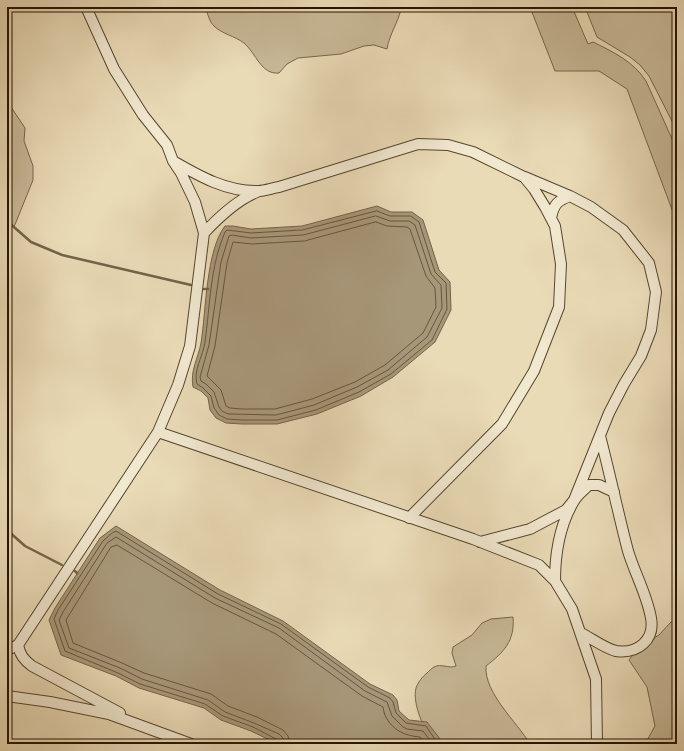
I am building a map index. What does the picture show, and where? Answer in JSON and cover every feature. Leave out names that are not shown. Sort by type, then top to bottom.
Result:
[{"type":"street","points":[[7,650],[18,646],[158,432],[178,385],[190,346],[204,233],[195,202],[181,173],[173,161],[167,145],[143,115],[114,69],[86,7]]},
{"type":"street","points":[[204,233],[215,221],[246,197],[418,144],[448,145],[473,152],[524,177],[570,196],[590,207],[623,230],[649,263],[656,292],[651,330],[641,356],[609,413],[560,534],[555,562],[554,581]]},
{"type":"street","points":[[173,161],[211,181],[241,190],[259,192]]},
{"type":"street","points":[[410,518],[502,424],[534,371],[559,307],[560,264],[555,226],[534,189],[524,177]]},
{"type":"street","points":[[551,218],[553,208],[559,200],[570,196]]},
{"type":"street","points":[[158,432],[480,542],[540,565],[554,581],[572,609],[596,679],[597,744]]},
{"type":"street","points":[[581,633],[616,651],[630,651],[643,646],[648,640],[650,634],[651,619],[629,553],[600,436]]},
{"type":"street","points":[[480,542],[530,529],[566,510],[589,485],[599,485],[614,492]]},
{"type":"street","points":[[18,646],[19,652],[32,666],[146,727]]},
{"type":"street","points":[[7,696],[50,702],[109,714],[191,744]]},
{"type":"shaded area","points":[[205,7],[399,7],[401,9],[387,49],[374,45],[364,46],[341,54],[298,58],[287,64],[279,73],[273,73],[263,67],[244,43],[214,26]]},
{"type":"shaded area","points":[[530,7],[572,7],[588,44],[593,42],[622,58],[635,68],[646,81],[677,150],[677,223],[627,89],[599,71],[555,71]]},
{"type":"shaded area","points":[[585,7],[677,7],[677,131],[649,76],[640,65],[630,57],[597,37]]},
{"type":"shaded area","points":[[7,101],[25,128],[24,141],[33,166],[33,180],[14,227],[7,223]]},
{"type":"shaded area","points":[[513,617],[510,639],[503,651],[486,666],[487,676],[490,686],[502,707],[530,744],[432,744],[417,709],[415,695],[419,681],[434,667],[456,666],[452,653],[453,647],[472,635],[482,623],[491,619]]},
{"type":"shaded area","points":[[677,621],[677,744],[645,744],[655,726],[647,687],[629,660],[639,647],[659,635],[671,622]]},
{"type":"water","points":[[377,206],[391,212],[412,212],[423,220],[439,270],[450,282],[451,310],[435,342],[393,377],[361,396],[317,414],[277,424],[226,423],[216,418],[210,410],[208,398],[201,391],[193,387],[192,381],[201,343],[210,265],[219,237],[225,226],[251,229],[302,226]]},
{"type":"water","points":[[116,526],[220,590],[283,621],[370,684],[393,695],[397,700],[399,711],[409,720],[427,722],[442,744],[278,744],[251,731],[221,720],[204,708],[139,688],[116,676],[61,655],[49,620],[55,608],[100,538]]},
{"type":"waterway","points":[[7,221],[31,242],[62,255],[191,285]]},
{"type":"waterway","points":[[7,530],[25,546],[62,565]]}]
